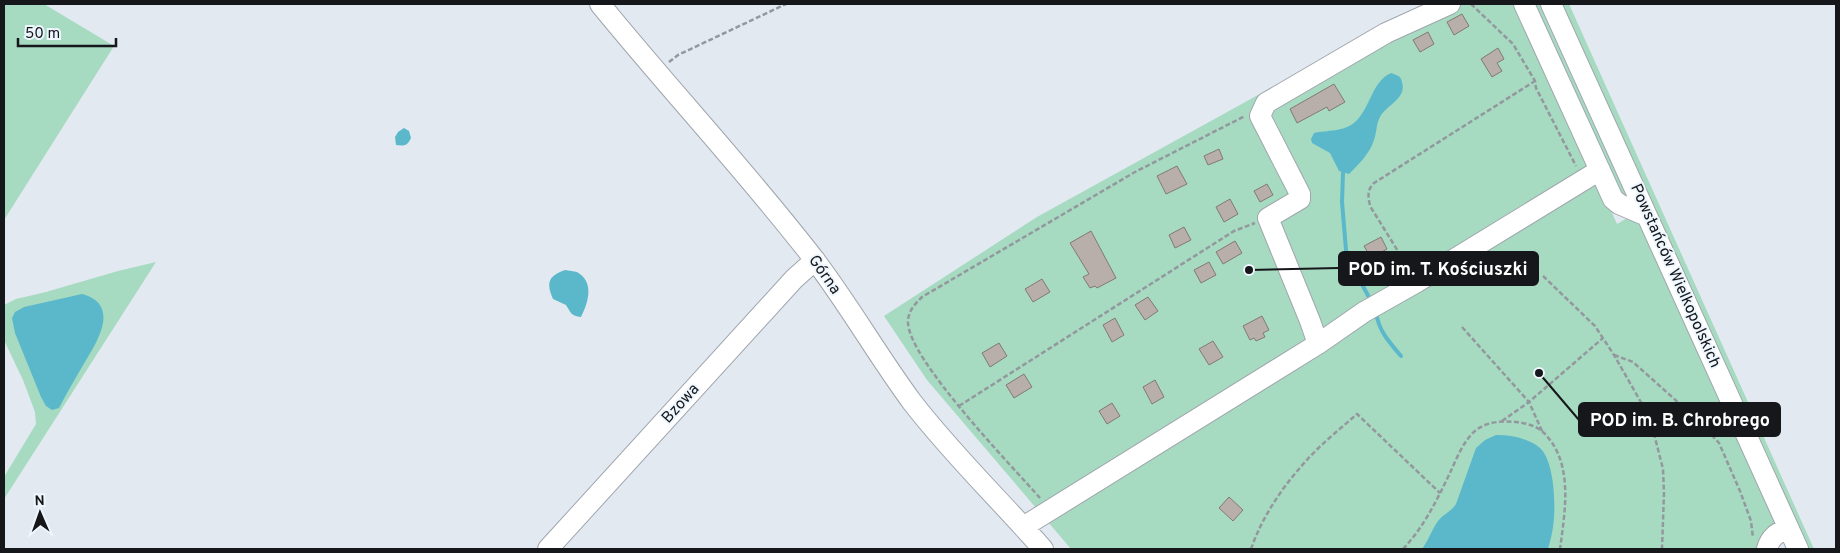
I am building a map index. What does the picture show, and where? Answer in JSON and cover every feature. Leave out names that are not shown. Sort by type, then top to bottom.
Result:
[{"type":"street","name":"Górna","points":[[600,4],[655,71],[728,153],[815,260],[913,403],[948,446],[1042,549]]},
{"type":"street","points":[[1318,344],[1268,218],[1300,199],[1300,194],[1260,116],[1266,103],[1386,33],[1450,4]]},
{"type":"street","points":[[1524,4],[1592,175],[1619,204],[1647,216]]},
{"type":"street","name":"Powstańców Wielkopolskich","points":[[1550,4],[1798,549]]},
{"type":"street","points":[[1023,527],[1318,344],[1372,307],[1417,282],[1592,175]]},
{"type":"street","name":"Bzowa","points":[[548,549],[794,279],[815,260]]},
{"type":"street","points":[[1760,545],[1788,528]]},
{"type":"path","points":[[655,71],[678,55],[786,4]]},
{"type":"path","points":[[1471,4],[1513,44],[1535,81],[1536,88],[1592,175]]},
{"type":"path","points":[[1417,282],[1370,206],[1369,189],[1374,183],[1535,81]]},
{"type":"path","points":[[1050,510],[959,406],[921,357],[910,336],[908,321],[912,307],[922,296],[1135,172],[1244,116],[1260,116]]},
{"type":"path","points":[[959,406],[1234,231],[1268,218]]},
{"type":"path","points":[[1543,276],[1595,326],[1650,418],[1658,445],[1662,469],[1664,493],[1662,549]]},
{"type":"path","points":[[1462,327],[1529,402],[1542,431],[1554,444],[1561,458],[1566,506],[1560,549]]},
{"type":"path","points":[[1502,421],[1529,402],[1603,338]]},
{"type":"path","points":[[1614,355],[1633,362],[1699,421],[1719,443],[1740,491],[1760,545]]},
{"type":"path","points":[[1251,549],[1263,520],[1284,488],[1306,460],[1358,414],[1440,493]]},
{"type":"path","points":[[1403,549],[1416,536],[1470,436],[1484,425],[1502,421],[1526,424],[1542,431]]},
{"type":"green space","points":[[4,4],[44,4],[114,46],[4,220]]},
{"type":"green space","points":[[1430,4],[1516,4],[1617,224],[1629,217],[1637,222],[1643,230],[1778,523],[1762,549],[1071,549],[927,380],[884,316],[1037,217],[1390,22]]},
{"type":"green space","points":[[1530,4],[1541,4],[1632,202],[1623,200]]},
{"type":"green space","points":[[1559,4],[1569,4],[1814,549],[1806,549]]},
{"type":"green space","points":[[156,262],[4,499],[4,477],[36,424],[35,412],[23,380],[4,340],[4,305],[16,299]]},
{"type":"water","points":[[1391,73],[1401,78],[1402,93],[1380,117],[1372,145],[1364,158],[1349,174],[1339,171],[1330,153],[1312,143],[1311,139],[1314,133],[1346,128],[1355,122],[1364,110],[1379,82]]},
{"type":"water","points":[[404,128],[409,131],[411,138],[405,145],[396,145],[395,137]]},
{"type":"water","points":[[565,270],[577,272],[586,281],[588,299],[581,317],[573,315],[566,305],[553,299],[550,281],[555,275]]},
{"type":"water","points":[[82,294],[94,299],[101,307],[103,316],[102,326],[99,337],[59,408],[52,410],[46,406],[41,397],[15,333],[12,318],[15,312],[24,307]]},
{"type":"water","points":[[1496,435],[1525,439],[1540,448],[1545,455],[1549,464],[1554,497],[1553,527],[1548,549],[1422,549],[1438,521],[1456,504],[1476,448],[1485,440]]},
{"type":"building","points":[[1462,14],[1469,26],[1454,35],[1447,22]]},
{"type":"building","points":[[1428,32],[1434,44],[1420,52],[1413,40]]},
{"type":"building","points":[[1498,48],[1504,59],[1497,63],[1502,71],[1492,77],[1481,59]]},
{"type":"building","points":[[1334,84],[1345,102],[1329,111],[1327,107],[1297,123],[1290,109]]},
{"type":"building","points":[[1219,149],[1223,159],[1208,165],[1204,156]]},
{"type":"building","points":[[1177,166],[1187,184],[1166,194],[1157,176]]},
{"type":"building","points":[[1267,184],[1273,195],[1260,202],[1254,191]]},
{"type":"building","points":[[1230,199],[1238,214],[1224,222],[1216,207]]},
{"type":"building","points":[[1184,227],[1191,240],[1175,248],[1169,235]]},
{"type":"building","points":[[1091,231],[1116,278],[1097,288],[1095,286],[1090,288],[1083,277],[1089,274],[1070,243]]},
{"type":"building","points":[[1381,237],[1387,249],[1371,258],[1364,246]]},
{"type":"building","points":[[1235,241],[1242,253],[1223,264],[1216,252]]},
{"type":"building","points":[[1209,262],[1216,275],[1201,283],[1194,270]]},
{"type":"building","points":[[1042,279],[1050,292],[1033,302],[1025,289]]},
{"type":"building","points":[[1148,297],[1158,311],[1145,320],[1135,305]]},
{"type":"building","points":[[1262,316],[1269,330],[1263,333],[1265,337],[1256,341],[1254,338],[1250,340],[1243,326]]},
{"type":"building","points":[[1115,318],[1124,335],[1112,342],[1103,325]]},
{"type":"building","points":[[1213,341],[1223,357],[1209,365],[1199,349]]},
{"type":"building","points":[[999,343],[1007,356],[990,367],[982,353]]},
{"type":"building","points":[[1024,374],[1032,387],[1014,398],[1006,385]]},
{"type":"building","points":[[1155,380],[1164,397],[1152,404],[1143,387]]},
{"type":"building","points":[[1112,403],[1120,416],[1107,424],[1099,411]]},
{"type":"building","points":[[1229,497],[1243,510],[1233,521],[1219,508]]},
{"type":"waterway","points":[[1343,173],[1342,202],[1346,250],[1350,262],[1371,301]]},
{"type":"waterway","points":[[1376,313],[1382,331],[1401,356]]},
{"type":"place","name":"POD im. T. Kościuszki","points":[[1249,270]]},
{"type":"place","name":"POD im. B. Chrobrego","points":[[1539,373]]}]
